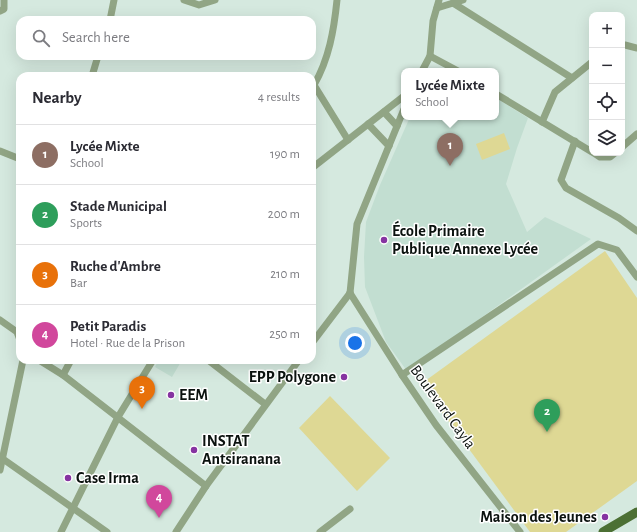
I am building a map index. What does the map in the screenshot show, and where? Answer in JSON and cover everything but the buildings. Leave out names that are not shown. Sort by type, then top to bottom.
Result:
[{"type":"main road","points":[[603,532],[637,512]]},
{"type":"street","points":[[0,12],[4,9],[4,0]]},
{"type":"street","points":[[111,16],[114,0]]},
{"type":"street","points":[[184,0],[199,5],[215,0]]},
{"type":"street","points":[[316,81],[322,72],[330,46],[337,0]]},
{"type":"street","points":[[424,68],[430,56],[433,21],[439,0]]},
{"type":"street","points":[[437,8],[462,0]]},
{"type":"street","points":[[453,3],[572,78]]},
{"type":"street","points":[[625,45],[637,48]]},
{"type":"street","points":[[430,56],[452,68]]},
{"type":"street","points":[[93,72],[97,60]]},
{"type":"street","points":[[542,122],[555,92],[589,64]]},
{"type":"street","points":[[316,91],[348,140]]},
{"type":"street","points":[[499,96],[589,150]]},
{"type":"street","points":[[316,165],[401,98]]},
{"type":"street","points":[[384,112],[397,126]]},
{"type":"street","points":[[316,338],[350,293],[357,224],[401,116]]},
{"type":"street","points":[[368,124],[389,146]]},
{"type":"street","points":[[625,144],[637,134]]},
{"type":"street","points":[[574,141],[561,180],[562,184],[566,188],[619,218],[637,231]]},
{"type":"street","points":[[0,151],[16,157]]},
{"type":"street","points":[[599,156],[611,156]]},
{"type":"street","points":[[402,375],[598,244],[617,250],[637,277]]},
{"type":"street","name":"Boulevard Cayla","points":[[350,293],[436,425],[520,532]]},
{"type":"street","points":[[0,320],[16,331]]},
{"type":"street","points":[[0,470],[3,459],[2,448],[22,364]]},
{"type":"street","points":[[45,364],[62,375],[206,486]]},
{"type":"street","points":[[62,375],[69,364]]},
{"type":"street","points":[[61,532],[72,506],[118,418],[151,364]]},
{"type":"street","points":[[213,364],[265,404]]},
{"type":"street","points":[[176,532],[206,486],[296,364]]},
{"type":"street","points":[[3,459],[108,532]]},
{"type":"street","points":[[320,532],[350,509]]},
{"type":"shaded area","points":[[499,100],[528,118],[506,184],[527,232],[545,217],[591,239],[407,371],[386,342],[365,287],[364,257],[366,222],[380,185],[409,120],[499,120]]},
{"type":"shaded area","points":[[504,133],[510,149],[482,160],[476,144]]},
{"type":"shaded area","points":[[605,251],[637,298],[637,481],[566,532],[530,532],[424,388],[425,381]]},
{"type":"shaded area","points":[[156,364],[180,364],[172,377],[155,367]]},
{"type":"shaded area","points":[[330,396],[390,458],[357,491],[299,428]]},
{"type":"place","name":"Lycée Mixte","points":[[450,166]]},
{"type":"place","name":"École Primaire Publique Annexe Lycée","points":[[384,240]]},
{"type":"place","name":"EPP Polygone","points":[[344,377]]},
{"type":"place","name":"EEM","points":[[171,395]]},
{"type":"place","name":"Ruche d'Ambre","points":[[142,409]]},
{"type":"place","name":"Stade Municipal","points":[[547,432]]},
{"type":"place","name":"INSTAT Antsiranana","points":[[194,450]]},
{"type":"place","name":"Case Irma","points":[[68,478]]},
{"type":"place","name":"Maison des Jeunes","points":[[605,517]]},
{"type":"place","name":"Petit Paradis","points":[[159,518]]}]
